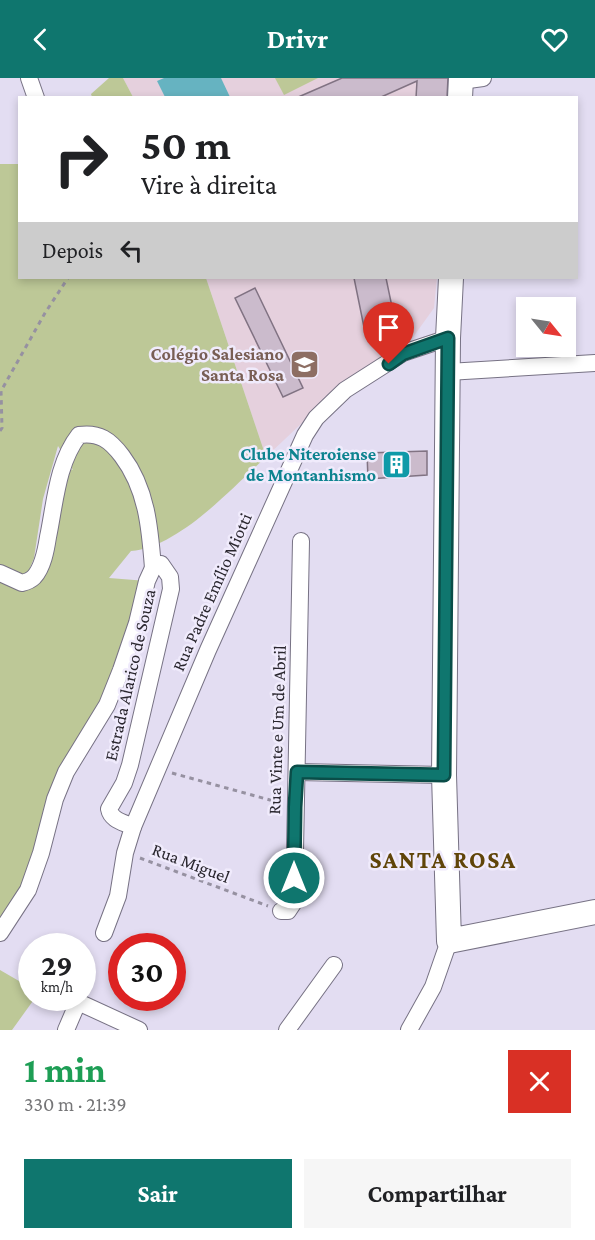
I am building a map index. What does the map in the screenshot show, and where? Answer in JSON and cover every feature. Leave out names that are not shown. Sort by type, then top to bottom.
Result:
[{"type":"street","points":[[29,78],[35,96]]},
{"type":"street","points":[[409,1030],[433,987],[449,941],[444,775],[448,338],[451,279]]},
{"type":"street","name":"Rua Padre Emílio Miotti","points":[[104,933],[118,896],[125,853],[133,827],[265,520],[305,435],[316,418],[345,390],[403,354],[448,338]]},
{"type":"street","points":[[448,372],[595,363]]},
{"type":"street","points":[[0,573],[22,583],[34,577],[46,550],[63,466],[70,446],[79,435],[90,433],[100,435],[112,443],[131,468],[144,500],[150,531],[153,568]]},
{"type":"street","name":"Rua Vinte e Um de Abril","points":[[281,911],[288,911],[294,902],[301,541]]},
{"type":"street","name":"Estrada Alarico de Souza","points":[[0,933],[28,890],[41,853],[55,799],[66,772],[111,696],[137,623],[147,581],[153,568],[161,564],[170,576],[171,589],[133,756],[124,783],[109,809],[110,815],[133,827]]},
{"type":"street","points":[[297,772],[444,775]]},
{"type":"street","points":[[449,941],[595,912],[595,907]]},
{"type":"street","points":[[287,1030],[334,965]]},
{"type":"street","points":[[66,1030],[78,1002],[139,1030]]},
{"type":"path","points":[[0,431],[2,428],[1,391],[45,313],[67,279]]},
{"type":"path","points":[[157,769],[295,807]]},
{"type":"path","name":"Rua Miguel","points":[[125,853],[281,911]]},
{"type":"shaded area","points":[[123,78],[455,78],[453,96],[132,96]]},
{"type":"shaded area","name":"Colégio Salesiano Santa Rosa","points":[[206,279],[437,279],[434,308],[411,340],[339,388],[266,457]]},
{"type":"green space","points":[[109,78],[123,78],[132,96],[92,96],[91,94]]},
{"type":"green space","points":[[275,78],[318,78],[284,95]]},
{"type":"green space","points":[[0,164],[18,164],[18,279],[206,279],[266,457],[221,500],[186,528],[149,547],[131,551],[109,578],[147,581],[137,623],[0,933],[0,573],[28,581],[63,466],[73,470],[58,446],[43,499],[34,558],[27,575],[0,570]]},
{"type":"green space","points":[[0,970],[18,980],[18,1011],[26,1011],[12,1030],[0,1030]]},
{"type":"water","points":[[164,78],[221,78],[230,96],[164,96],[157,81]]},
{"type":"building","points":[[342,78],[448,78],[447,96],[416,96],[417,81],[383,96],[301,96]]},
{"type":"building","points":[[354,279],[386,279],[396,326],[365,332]]},
{"type":"building","points":[[255,288],[303,388],[283,397],[235,298]]},
{"type":"building","name":"Clube Niteroiense de Montanhismo","points":[[427,451],[427,475],[368,479],[367,453]]},
{"type":"place","name":"Colégio Salesiano Santa Rosa","points":[[305,364]]},
{"type":"place","name":"Clube Niteroiense de Montanhismo","points":[[397,464]]},
{"type":"district","name":"SANTA ROSA","points":[[443,859]]},
{"type":"route","points":[[294,878],[297,772],[444,775],[448,338],[403,354],[389,364]]}]
